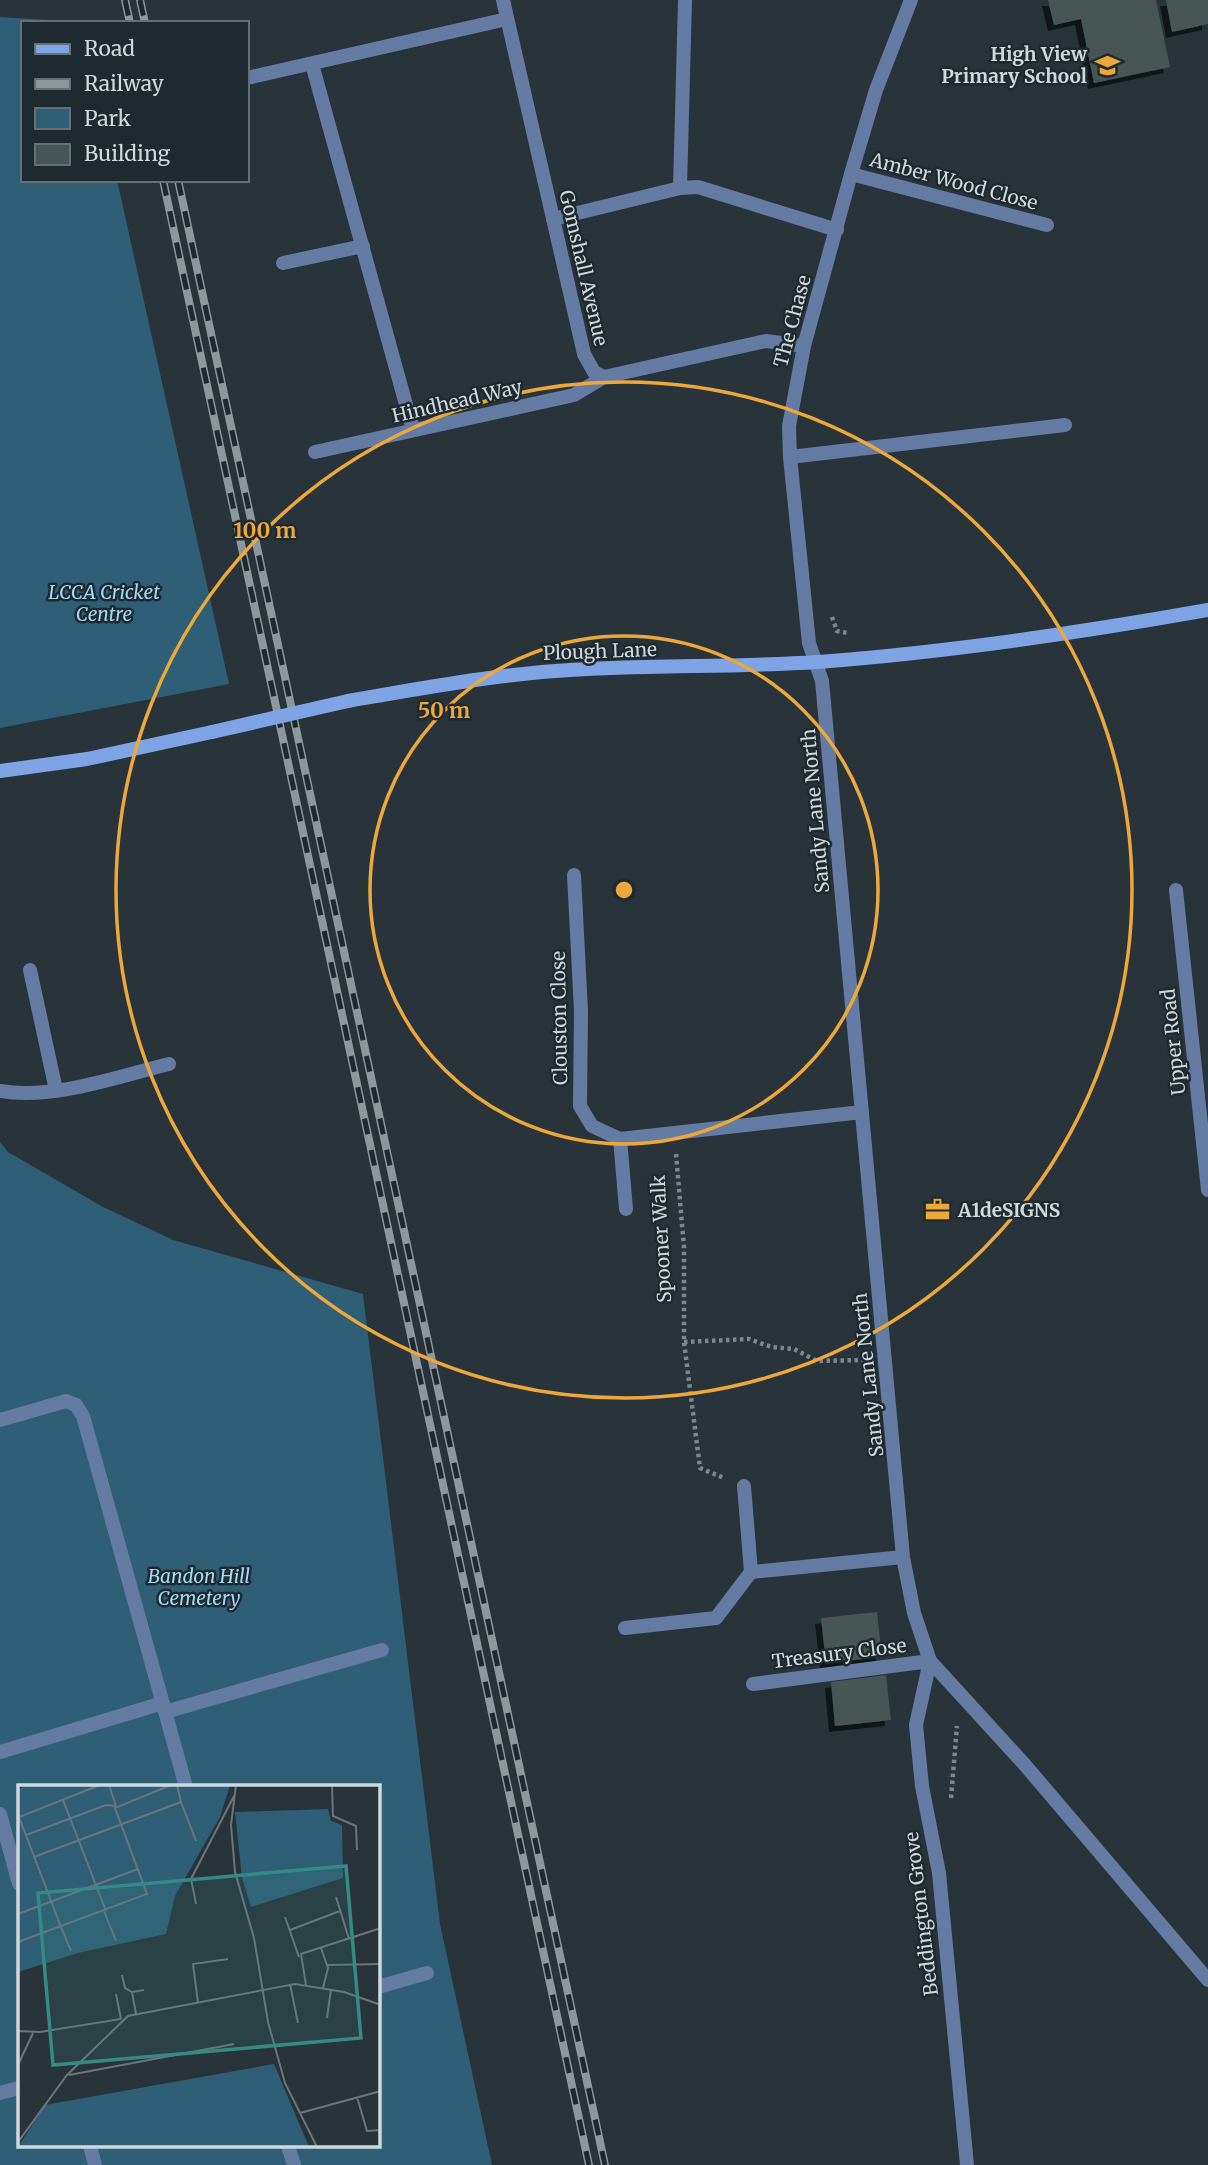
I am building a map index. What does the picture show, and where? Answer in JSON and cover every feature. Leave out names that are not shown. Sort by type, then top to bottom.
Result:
[{"type":"main road","name":"Plough Lane","points":[[0,771],[88,759],[348,701],[444,684],[544,672],[817,662],[1039,639],[1208,610]]},
{"type":"street","name":"Gomshall Avenue","points":[[503,0],[587,364],[604,377]]},
{"type":"street","points":[[680,188],[685,0]]},
{"type":"street","name":"The Chase","points":[[817,662],[809,643],[804,602],[789,426],[804,346],[851,174],[876,90],[911,0]]},
{"type":"street","points":[[248,78],[507,19]]},
{"type":"street","points":[[312,64],[414,430]]},
{"type":"street","name":"Amber Wood Close","points":[[851,174],[1047,225]]},
{"type":"street","points":[[553,219],[680,188],[698,187],[837,230]]},
{"type":"street","points":[[283,263],[363,246]]},
{"type":"street","points":[[604,377],[766,341],[804,346]]},
{"type":"street","name":"Hindhead Way","points":[[315,452],[574,395],[604,377]]},
{"type":"street","points":[[790,457],[1065,425]]},
{"type":"street","name":"Sandy Lane North","points":[[817,662],[822,681],[887,1358],[903,1557],[914,1613],[930,1661],[1025,1765],[1208,1980]]},
{"type":"street","name":"Clouston Close","points":[[574,875],[581,1011],[580,1106],[592,1126],[620,1139]]},
{"type":"street","name":"Upper Road","points":[[1175,890],[1208,1190]]},
{"type":"street","points":[[30,971],[56,1090]]},
{"type":"street","points":[[0,1091],[21,1095],[56,1090],[169,1064]]},
{"type":"street","points":[[626,1209],[620,1139],[862,1112]]},
{"type":"street","points":[[0,1420],[66,1401],[76,1405],[83,1416],[185,1785]]},
{"type":"street","points":[[625,1628],[716,1618],[751,1572],[744,1486]]},
{"type":"street","points":[[751,1572],[903,1557]]},
{"type":"street","points":[[0,1752],[382,1650]]},
{"type":"street","name":"Treasury Close","points":[[753,1684],[930,1661]]},
{"type":"street","name":"Beddington Grove","points":[[930,1661],[916,1725],[922,1786],[939,1873],[967,2165]]},
{"type":"street","points":[[0,1814],[18,1880]]},
{"type":"street","points":[[380,1986],[427,1973]]},
{"type":"street","points":[[0,2093],[18,2088]]},
{"type":"street","points":[[91,2148],[95,2165]]},
{"type":"street","points":[[289,2148],[293,2165]]},
{"type":"path","points":[[804,602],[826,597],[837,631],[852,633]]},
{"type":"path","name":"Spooner Walk","points":[[674,1133],[684,1247],[684,1342],[700,1468],[744,1486]]},
{"type":"path","points":[[684,1342],[749,1339],[771,1347],[794,1349],[817,1361],[887,1358]]},
{"type":"path","points":[[950,1804],[957,1723]]},
{"type":"green space","name":"LCCA Cricket Centre","points":[[0,17],[66,21],[21,21],[21,182],[117,182],[229,684],[0,728]]},
{"type":"green space","name":"Bandon Hill Cemetery","points":[[0,1142],[8,1152],[103,1207],[173,1240],[363,1294],[440,1924],[492,2165],[0,2165]]},
{"type":"building","points":[[1048,0],[1156,0],[1170,67],[1094,83],[1081,19],[1054,25]]},
{"type":"building","points":[[1166,0],[1208,0],[1208,24],[1172,32]]},
{"type":"building","points":[[877,1612],[882,1657],[826,1663],[821,1618]]},
{"type":"building","points":[[886,1675],[891,1720],[835,1726],[831,1682]]},
{"type":"railway","points":[[125,0],[130,21]]},
{"type":"railway","points":[[140,0],[145,21]]},
{"type":"railway","points":[[163,182],[589,2165]]},
{"type":"railway","points":[[178,182],[605,2165]]},
{"type":"place","name":"High View Primary School","points":[[1107,65]]},
{"type":"place","name":"A1deSIGNS","points":[[938,1210]]}]
